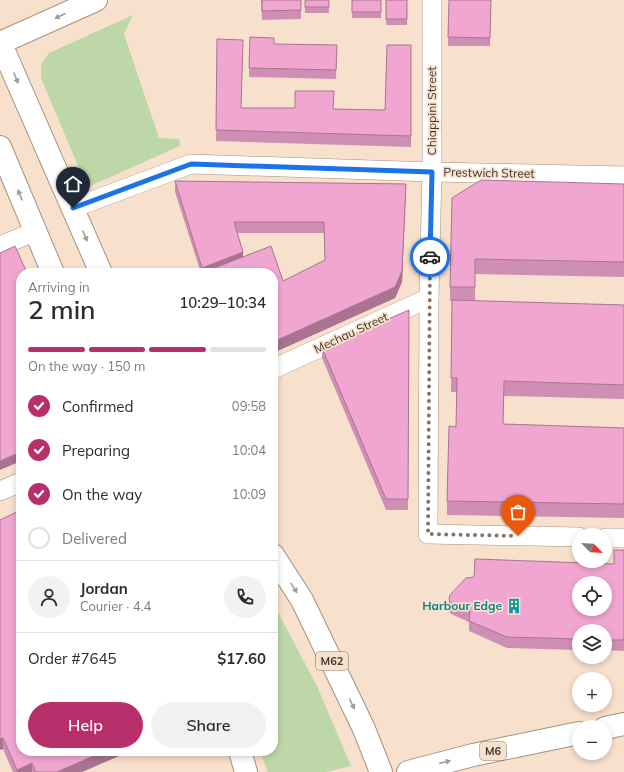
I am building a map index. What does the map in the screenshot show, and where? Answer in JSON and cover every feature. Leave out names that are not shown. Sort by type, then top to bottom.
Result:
[{"type":"main road","points":[[96,0],[0,42],[99,268]]},
{"type":"main road","points":[[0,147],[51,268]]},
{"type":"main road","name":"M62","points":[[278,563],[302,600],[364,729],[381,772]]},
{"type":"main road","points":[[612,727],[624,724]]},
{"type":"main road","name":"M6","points":[[408,772],[473,755],[572,734]]},
{"type":"main road","points":[[241,756],[246,772]]},
{"type":"street","name":"Chiappini Street","points":[[432,0],[432,172],[428,298],[428,534],[572,537]]},
{"type":"street","name":"Prestwich Street","points":[[73,208],[191,164],[432,172],[624,176]]},
{"type":"street","points":[[0,246],[36,231]]},
{"type":"street","name":"Mechau Street","points":[[278,367],[428,298]]},
{"type":"street","points":[[0,490],[16,484]]},
{"type":"street","points":[[612,538],[624,538]]},
{"type":"green space","points":[[133,15],[124,34],[159,138],[179,139],[180,146],[90,186],[86,185],[41,78],[41,65],[49,53]]},
{"type":"green space","points":[[278,612],[317,686],[351,766],[326,772],[268,772],[262,756],[278,756]]},
{"type":"building","points":[[262,0],[301,0],[301,10],[262,11]]},
{"type":"building","points":[[305,0],[329,0],[329,7],[305,7]]},
{"type":"building","points":[[352,0],[381,0],[381,12],[352,12]]},
{"type":"building","points":[[386,0],[407,0],[407,19],[386,19]]},
{"type":"building","points":[[449,0],[491,0],[490,38],[448,37]]},
{"type":"building","points":[[250,37],[274,38],[274,44],[337,45],[336,70],[249,68]]},
{"type":"building","points":[[217,39],[243,40],[241,108],[295,108],[295,91],[334,91],[333,109],[385,110],[387,45],[411,45],[411,136],[216,130]]},
{"type":"building","points":[[481,180],[624,184],[624,262],[475,259],[475,287],[450,287],[452,198]]},
{"type":"building","points":[[175,181],[406,184],[402,271],[395,287],[278,340],[278,268],[214,268],[271,246],[283,281],[325,260],[324,222],[234,222],[243,252],[202,268]]},
{"type":"building","points":[[15,246],[25,268],[16,268],[16,454],[0,461],[0,253]]},
{"type":"building","points":[[452,300],[624,305],[624,385],[504,381],[503,424],[624,428],[624,504],[447,501],[449,426],[456,427],[457,378],[451,378]]},
{"type":"building","points":[[409,310],[408,499],[386,499],[322,348]]},
{"type":"building","points":[[16,512],[16,756],[94,756],[57,772],[36,772],[32,763],[17,770],[3,738],[0,739],[0,520]]},
{"type":"building","name":"Harbour Edge","points":[[614,550],[624,550],[624,640],[612,640],[612,624],[572,624],[572,639],[507,637],[469,621],[470,611],[451,603],[449,600],[450,595],[466,578],[474,577],[475,559],[572,562],[572,568],[612,568],[612,564],[614,564]]},
{"type":"way so far","points":[[430,257],[428,298],[428,534],[518,536]]},
{"type":"place","name":"Harbour Edge","points":[[514,606]]},
{"type":"route","points":[[73,208],[191,164],[432,172],[430,257]]}]
